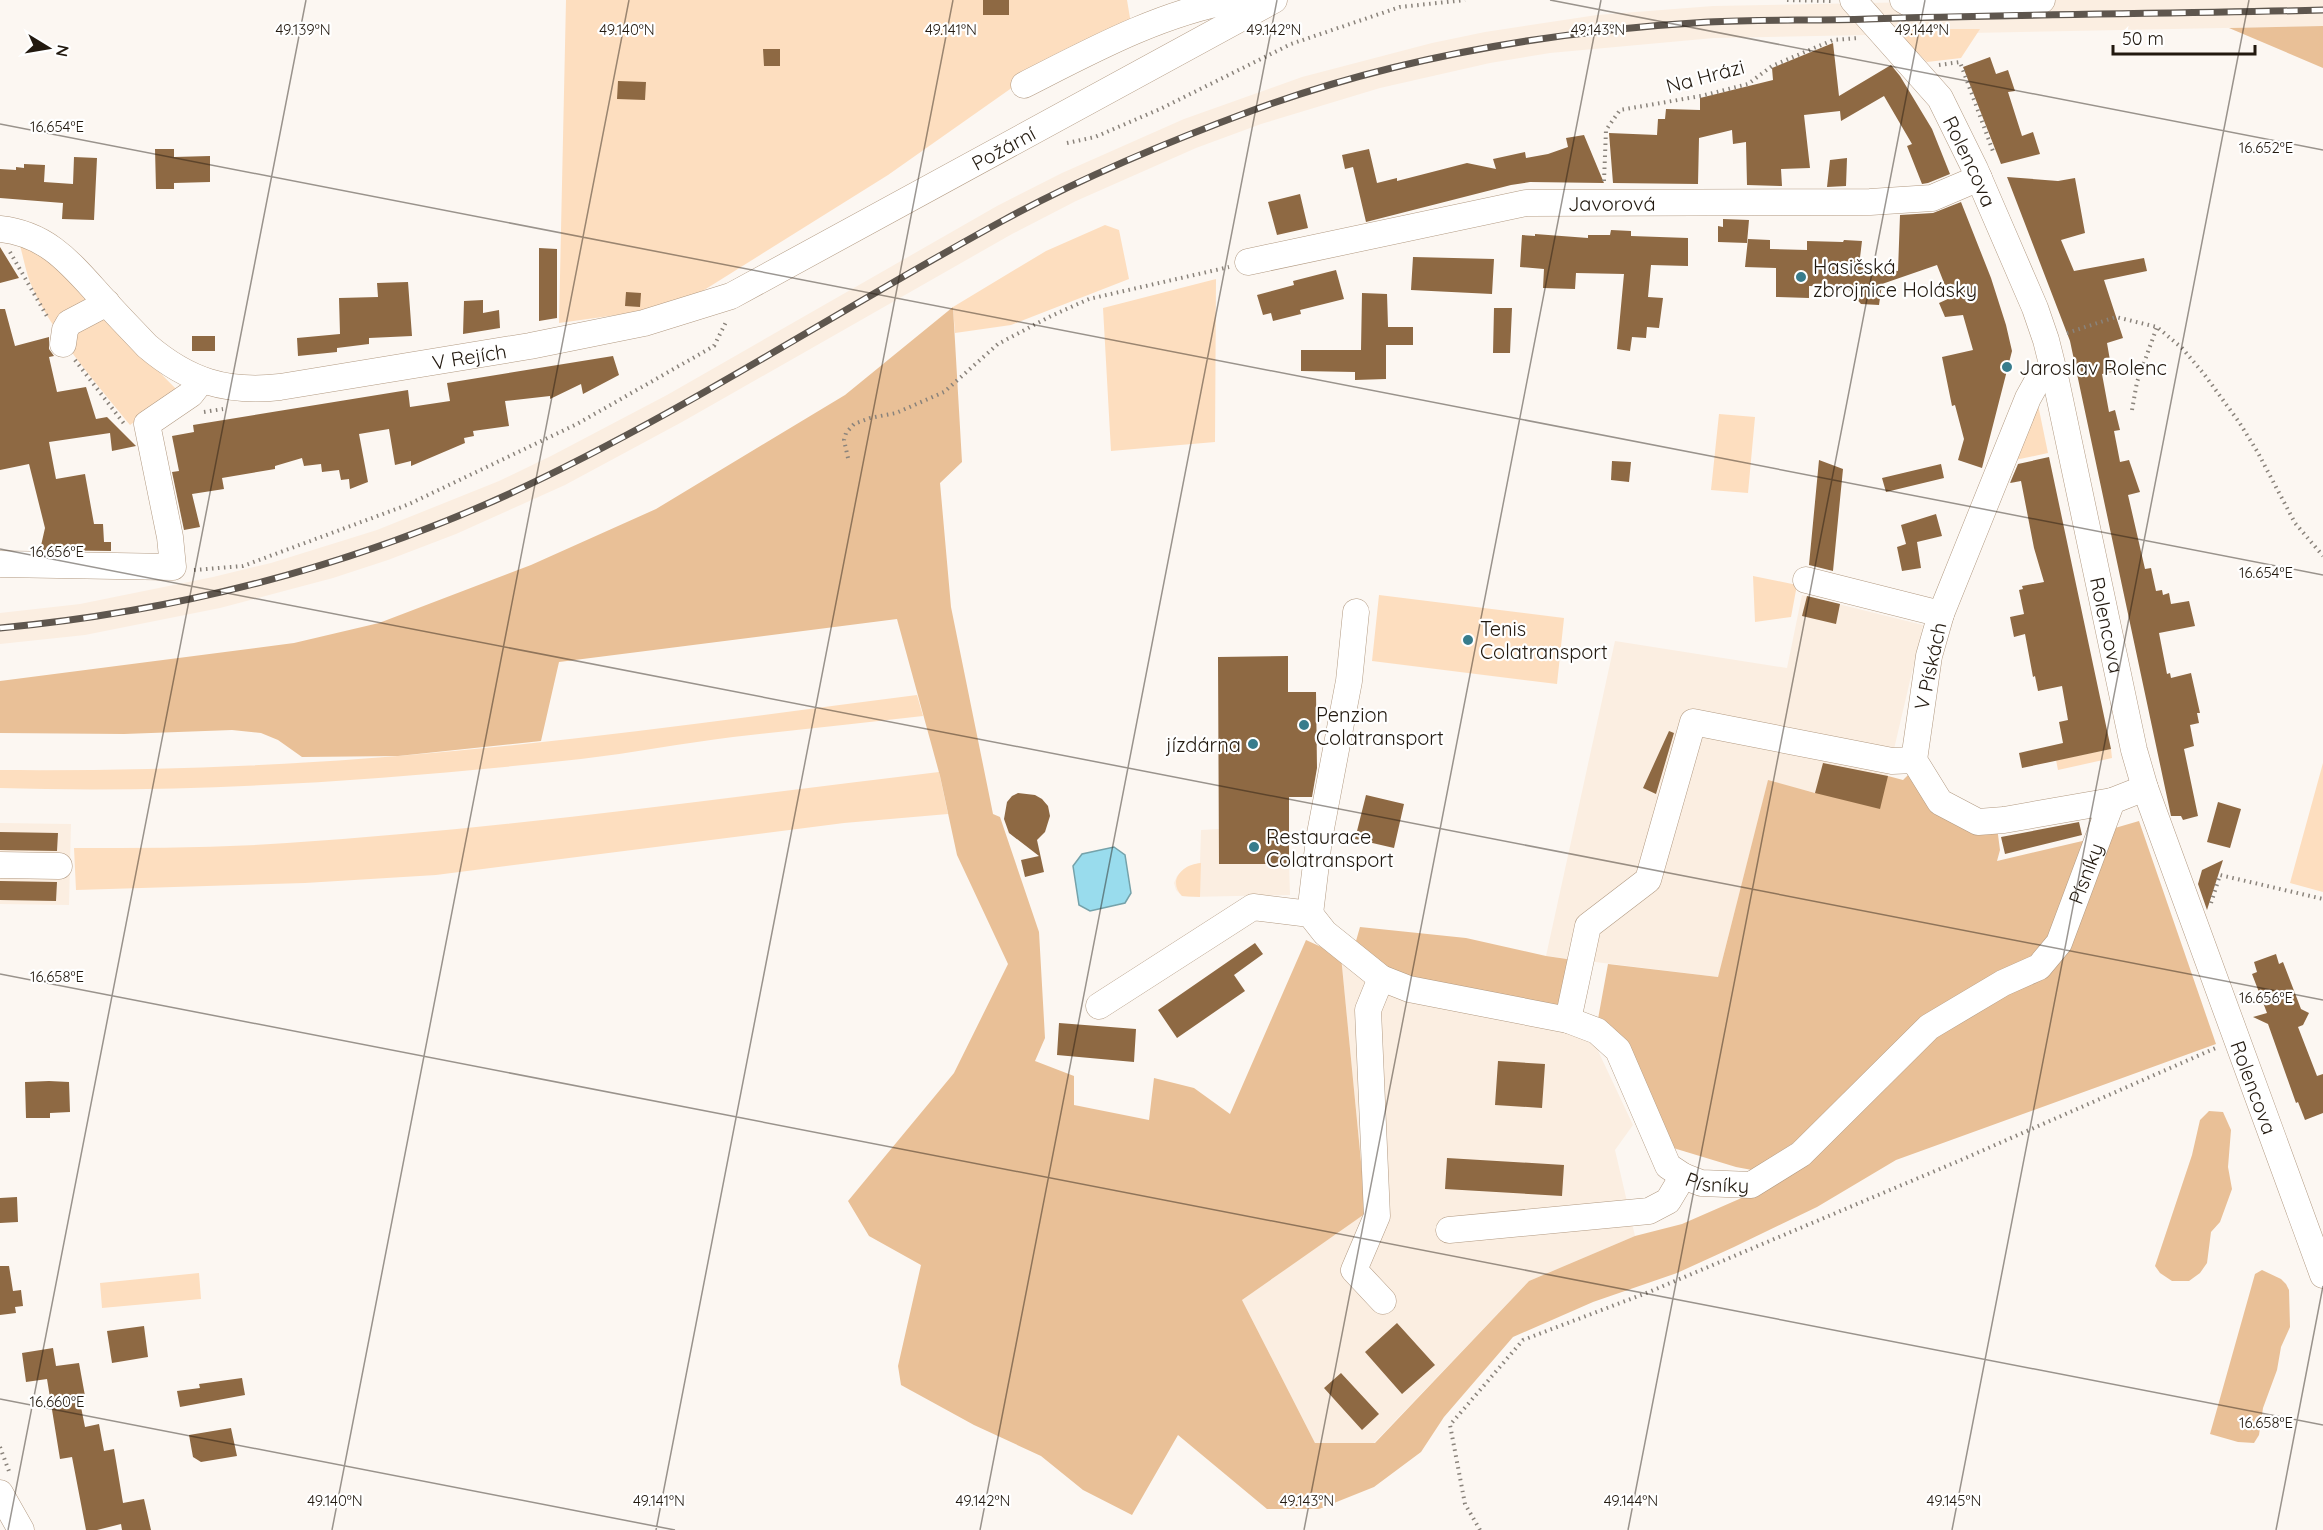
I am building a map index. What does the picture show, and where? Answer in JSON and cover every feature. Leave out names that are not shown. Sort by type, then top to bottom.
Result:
[{"type":"street","points":[[1024,85],[1129,32],[1205,6],[1235,0],[1268,4]]},
{"type":"street","name":"Rolencova","points":[[1854,0],[1940,98],[1979,178],[2035,308],[2055,376],[2134,750],[2145,788],[2323,1275]]},
{"type":"street","points":[[1903,0],[1910,4],[2042,0]]},
{"type":"street","name":"Požární","points":[[732,304],[1268,4]]},
{"type":"street","name":"Javorová","points":[[1248,262],[1526,203],[1880,201],[1932,198],[1979,178]]},
{"type":"street","name":"V Rejích","points":[[0,229],[32,237],[53,248],[160,357],[174,367],[202,380],[235,388],[280,387],[531,346],[732,304]]},
{"type":"street","points":[[63,344],[65,330],[69,323],[107,303]]},
{"type":"street","name":"V Pískách","points":[[1914,760],[1929,656],[1941,614],[2028,398],[2038,380],[2055,376]]},
{"type":"street","points":[[0,564],[173,567],[170,537],[147,424],[191,394],[202,380]]},
{"type":"street","points":[[1806,580],[1941,614]]},
{"type":"street","points":[[1099,1006],[1253,907],[1301,914],[1319,839],[1349,681],[1356,612]]},
{"type":"street","points":[[1568,1020],[1588,926],[1648,880],[1693,722],[1892,761],[1914,760],[1940,802],[1978,822],[2004,820],[2112,801],[2145,788]]},
{"type":"street","name":"Písníky","points":[[1301,914],[1381,978],[1409,989],[1568,1020],[1598,1031],[1618,1050],[1668,1166],[1683,1176],[1701,1183],[1752,1185],[1801,1154],[1929,1028],[2003,982],[2039,967],[2059,943],[2112,801]]},
{"type":"street","points":[[0,865],[59,866]]},
{"type":"street","points":[[1381,978],[1368,1010],[1377,1216],[1354,1270],[1383,1301]]},
{"type":"street","points":[[1449,1230],[1649,1211],[1668,1201],[1683,1176]]},
{"type":"street","points":[[0,1493],[21,1530]]},
{"type":"path","points":[[1067,143],[1095,137],[1160,109],[1292,44],[1400,7],[1465,0]]},
{"type":"path","points":[[1787,0],[1854,0]]},
{"type":"path","name":"Na Hrázi","points":[[1603,203],[1606,130],[1620,110],[1701,96],[1749,84],[1772,66],[1833,40],[1887,38]]},
{"type":"path","points":[[848,458],[844,440],[846,433],[854,424],[896,413],[944,392],[998,344],[1051,316],[1089,299],[1248,262]]},
{"type":"path","points":[[173,567],[182,571],[243,566],[407,505],[577,424],[714,346],[732,304]]},
{"type":"path","points":[[2046,340],[2116,317],[2157,327],[2182,348],[2232,412],[2257,451],[2295,523],[2323,556]]},
{"type":"path","points":[[2132,410],[2137,382],[2157,327]]},
{"type":"path","points":[[2200,934],[2220,875],[2323,899]]},
{"type":"path","points":[[1480,1530],[1465,1504],[1450,1425],[1523,1340],[1671,1283],[2238,1039]]},
{"type":"shaded area","points":[[566,0],[1127,0],[1132,30],[1023,80],[888,175],[693,297],[653,310],[559,323]]},
{"type":"shaded area","points":[[2022,0],[2323,0],[2323,26],[1714,38],[1550,53],[1490,63],[1380,88],[1261,124],[1196,148],[1076,201],[1012,234],[682,422],[565,485],[456,534],[333,578],[220,608],[85,635],[0,644],[0,613],[80,604],[271,563],[377,530],[499,481],[667,395],[997,206],[1062,173],[1184,119],[1302,77],[1432,43],[1485,32],[1597,15],[1713,6]]},
{"type":"shaded area","points":[[2323,26],[2323,68],[2229,28]]},
{"type":"shaded area","points":[[1899,29],[1980,29],[1961,58],[1927,62],[1902,38]]},
{"type":"shaded area","points":[[1105,225],[1119,230],[1129,279],[1011,325],[955,333],[953,307],[1046,251]]},
{"type":"shaded area","points":[[19,242],[34,245],[178,391],[130,425],[61,338],[49,319],[30,282]]},
{"type":"shaded area","points":[[1216,279],[1215,442],[1111,451],[1103,308]]},
{"type":"shaded area","points":[[953,307],[962,462],[940,483],[951,607],[993,814],[1000,817],[1039,932],[1045,1038],[1035,1061],[1074,1076],[1074,1105],[1149,1120],[1154,1078],[1194,1088],[1230,1114],[1306,940],[1341,956],[1366,1213],[1242,1300],[1315,1443],[1375,1443],[1529,1281],[1635,1236],[1682,1224],[1753,1193],[1942,1032],[2007,991],[2043,977],[2115,828],[2139,821],[2216,1044],[1896,1160],[1817,1207],[1734,1247],[1677,1273],[1593,1302],[1513,1337],[1444,1417],[1421,1452],[1374,1487],[1319,1509],[1267,1509],[1178,1435],[1132,1515],[1083,1490],[1041,1456],[974,1425],[901,1385],[898,1366],[921,1265],[869,1236],[848,1201],[954,1073],[1008,964],[957,855],[940,776],[897,619],[559,662],[541,741],[398,756],[302,757],[278,740],[261,733],[232,730],[124,734],[0,733],[0,681],[294,643],[379,623],[531,565],[656,509],[845,395]]},
{"type":"shaded area","points":[[2037,400],[2048,453],[2015,460]]},
{"type":"shaded area","points":[[1719,414],[1755,417],[1748,493],[1711,490]]},
{"type":"shaded area","points":[[1753,576],[1797,585],[1791,617],[1755,622]]},
{"type":"shaded area","name":"Tenis Colatransport","points":[[1379,595],[1564,618],[1557,684],[1372,661]]},
{"type":"shaded area","points":[[1802,595],[1923,625],[1880,809],[1768,781],[1718,977],[1546,956],[1615,641],[1787,668]]},
{"type":"shaded area","points":[[917,695],[923,716],[733,737],[600,757],[509,767],[291,784],[145,789],[0,788],[0,770],[199,768],[398,756],[593,736]]},
{"type":"shaded area","points":[[2111,749],[2112,758],[2058,770],[2056,760]]},
{"type":"shaded area","points":[[2323,763],[2323,892],[2290,883]]},
{"type":"shaded area","points":[[939,772],[948,814],[844,823],[436,875],[305,883],[76,890],[74,848],[234,846],[450,830]]},
{"type":"shaded area","points":[[1908,775],[1997,827],[2000,850],[1997,861],[2091,839],[2052,936],[2036,957],[1813,1130],[1752,1170],[1670,1147],[1598,1019],[1608,964],[1718,977],[1768,780],[1815,793],[1888,776],[1903,780]]},
{"type":"shaded area","points":[[0,823],[71,824],[69,905],[0,904]]},
{"type":"shaded area","points":[[1219,829],[1219,864],[1289,864],[1290,895],[1182,896],[1176,890],[1174,883],[1177,876],[1187,867],[1200,863],[1201,830]]},
{"type":"shaded area","points":[[1201,863],[1200,897],[1182,896],[1176,884],[1179,874],[1188,866]]},
{"type":"shaded area","points":[[1360,927],[1466,938],[1574,960],[1562,1013],[1414,983],[1354,948]]},
{"type":"shaded area","points":[[1341,956],[1592,1038],[1633,1125],[1615,1150],[1635,1236],[1529,1281],[1374,1443],[1315,1443],[1242,1300],[1366,1212]]},
{"type":"shaded area","points":[[2209,1111],[2223,1112],[2231,1130],[2228,1167],[2232,1189],[2220,1222],[2211,1232],[2207,1263],[2200,1273],[2189,1281],[2172,1281],[2160,1273],[2155,1266],[2192,1155],[2200,1120]]},
{"type":"shaded area","points":[[2262,1270],[2281,1279],[2289,1290],[2290,1327],[2281,1347],[2277,1370],[2263,1408],[2259,1435],[2254,1443],[2238,1442],[2210,1434],[2255,1274]]},
{"type":"shaded area","points":[[199,1273],[201,1299],[102,1308],[100,1283]]},
{"type":"water","points":[[1114,847],[1125,855],[1131,893],[1125,903],[1090,911],[1079,905],[1073,866],[1082,854]]},
{"type":"building","points":[[983,0],[1009,0],[1009,15],[983,15]]},
{"type":"building","points":[[1833,43],[1839,96],[1891,65],[1932,129],[1950,174],[1922,184],[1907,146],[1912,144],[1884,96],[1841,121],[1840,111],[1804,115],[1810,168],[1781,169],[1782,186],[1747,185],[1746,142],[1733,144],[1732,130],[1699,138],[1698,184],[1613,183],[1609,133],[1657,135],[1658,119],[1665,119],[1666,109],[1700,110],[1700,98],[1773,80],[1772,68]]},
{"type":"building","points":[[763,49],[780,49],[780,66],[764,66]]},
{"type":"building","points":[[1990,57],[1996,74],[2008,70],[2015,91],[2008,92],[2022,136],[2033,132],[2040,154],[2001,164],[1963,67]]},
{"type":"building","points":[[618,81],[646,82],[645,100],[617,99]]},
{"type":"building","points":[[1584,135],[1604,183],[1530,182],[1511,185],[1366,222],[1353,167],[1345,169],[1342,155],[1369,149],[1377,183],[1397,178],[1397,181],[1467,163],[1496,169],[1493,159],[1525,152],[1526,158],[1548,154],[1568,147],[1566,138]]},
{"type":"building","points":[[155,149],[174,149],[174,157],[210,156],[210,182],[174,183],[174,189],[156,189]]},
{"type":"building","points":[[74,157],[97,158],[94,220],[62,219],[63,203],[0,198],[0,169],[16,170],[16,167],[24,168],[24,164],[45,165],[44,182],[73,184]]},
{"type":"building","points":[[1847,158],[1846,186],[1827,187],[1830,160]]},
{"type":"building","points":[[2007,177],[2058,181],[2075,178],[2085,233],[2061,240],[2074,271],[2144,258],[2147,271],[2104,280],[2123,338],[2107,343],[2112,372],[2102,374],[2109,412],[2115,410],[2120,430],[2114,431],[2120,462],[2129,460],[2140,492],[2128,495],[2145,569],[2151,568],[2156,591],[2162,590],[2163,595],[2169,593],[2171,604],[2189,601],[2195,626],[2159,633],[2167,674],[2170,673],[2171,678],[2191,673],[2200,713],[2197,713],[2199,723],[2190,725],[2194,746],[2184,749],[2198,816],[2183,820],[2181,816],[2171,816],[2070,341]]},
{"type":"building","points":[[1300,194],[1308,228],[1277,235],[1268,202]]},
{"type":"building","points":[[1961,202],[1991,278],[2012,351],[1982,468],[1958,460],[1964,439],[1955,405],[1952,406],[1942,357],[1973,350],[1963,315],[1945,317],[1939,303],[1950,298],[1937,265],[1882,284],[1879,305],[1861,304],[1846,287],[1809,286],[1809,298],[1776,297],[1776,268],[1745,267],[1748,239],[1770,240],[1770,249],[1807,250],[1807,241],[1843,242],[1844,240],[1862,241],[1859,266],[1898,271],[1900,215],[1933,213]]},
{"type":"building","points":[[1723,219],[1749,220],[1747,243],[1718,242],[1718,226],[1723,227]]},
{"type":"building","points":[[1611,230],[1631,231],[1631,236],[1688,238],[1688,266],[1651,265],[1648,297],[1663,298],[1659,328],[1647,327],[1646,338],[1632,337],[1630,351],[1617,349],[1624,274],[1576,273],[1575,289],[1543,288],[1544,269],[1520,267],[1522,235],[1588,238],[1588,235],[1610,235]]},
{"type":"building","points":[[0,247],[19,278],[0,283]]},
{"type":"building","points":[[539,248],[557,249],[557,318],[539,321]]},
{"type":"building","points":[[1413,257],[1494,259],[1492,294],[1411,290]]},
{"type":"building","points":[[1336,270],[1344,299],[1300,310],[1301,314],[1273,321],[1271,313],[1263,315],[1257,295],[1294,285],[1293,281]]},
{"type":"building","points":[[408,282],[412,336],[369,338],[369,344],[337,348],[337,352],[298,356],[297,338],[340,334],[339,298],[378,297],[377,283]]},
{"type":"building","points":[[626,292],[641,293],[640,307],[625,306]]},
{"type":"building","points":[[1362,293],[1387,294],[1388,327],[1413,327],[1413,345],[1386,345],[1386,379],[1355,380],[1355,372],[1301,371],[1301,350],[1361,350]]},
{"type":"building","points":[[483,300],[483,313],[499,310],[500,328],[463,334],[464,301]]},
{"type":"building","points":[[1494,308],[1512,308],[1510,353],[1493,353]]},
{"type":"building","points":[[0,309],[5,309],[15,346],[49,337],[49,349],[54,356],[49,357],[57,392],[86,387],[96,419],[107,417],[136,446],[112,451],[110,433],[49,442],[56,479],[85,474],[94,524],[103,524],[104,542],[111,542],[111,551],[40,550],[45,528],[29,464],[0,470]]},
{"type":"building","points":[[192,336],[215,336],[215,351],[192,351]]},
{"type":"building","points":[[613,356],[619,375],[583,394],[581,384],[550,399],[550,396],[505,401],[509,426],[473,431],[474,436],[464,438],[465,443],[411,466],[411,461],[395,465],[389,429],[359,434],[368,482],[350,489],[349,479],[341,480],[339,470],[322,472],[321,464],[304,466],[302,458],[275,466],[275,469],[222,478],[224,489],[192,494],[200,527],[184,530],[172,472],[179,471],[172,436],[194,432],[193,425],[408,390],[410,407],[450,401],[447,383]]},
{"type":"building","points":[[2049,457],[2111,749],[2022,768],[2019,753],[2063,743],[2059,722],[2068,720],[2062,686],[2038,691],[2025,634],[2014,637],[2010,617],[2024,614],[2019,590],[2023,589],[2022,586],[2044,582],[2034,548],[2021,481],[2010,483],[2018,464]]},
{"type":"building","points":[[1819,460],[1843,469],[1833,571],[1809,565]]},
{"type":"building","points":[[1612,461],[1631,462],[1629,482],[1611,480]]},
{"type":"building","points":[[1941,464],[1944,478],[1886,492],[1882,478]]},
{"type":"building","points":[[1936,514],[1942,536],[1917,542],[1921,568],[1902,571],[1897,547],[1906,544],[1901,525]]},
{"type":"building","points":[[1807,596],[1840,604],[1836,624],[1802,616]]},
{"type":"building","name":"jízdárna","points":[[1288,656],[1288,692],[1316,692],[1317,768],[1312,797],[1289,797],[1289,864],[1219,864],[1218,657]]},
{"type":"building","points":[[1669,731],[1674,733],[1656,794],[1643,788]]},
{"type":"building","points":[[1823,763],[1888,776],[1880,809],[1815,793]]},
{"type":"building","points":[[1018,793],[1035,795],[1042,799],[1048,806],[1050,816],[1045,832],[1037,840],[1044,872],[1025,877],[1021,860],[1039,856],[1009,833],[1004,819],[1007,802]]},
{"type":"building","points":[[1366,795],[1404,804],[1394,848],[1355,839]]},
{"type":"building","points":[[2218,802],[2241,809],[2230,848],[2207,842]]},
{"type":"building","points":[[2079,822],[2082,835],[2005,854],[2001,837]]},
{"type":"building","points":[[0,832],[58,833],[57,851],[0,850]]},
{"type":"building","points":[[2223,860],[2207,910],[2198,884],[2202,870]]},
{"type":"building","points":[[0,881],[57,882],[56,901],[0,900]]},
{"type":"building","points":[[1255,943],[1263,954],[1234,975],[1245,991],[1177,1038],[1158,1010]]},
{"type":"building","points":[[2276,954],[2279,964],[2283,962],[2301,1009],[2309,1013],[2303,1025],[2298,1027],[2317,1076],[2323,1074],[2323,1113],[2305,1120],[2298,1102],[2296,1103],[2268,1024],[2253,1017],[2267,1013],[2252,974],[2257,972],[2254,962]]},
{"type":"building","points":[[1059,1023],[1136,1029],[1134,1062],[1057,1055]]},
{"type":"building","points":[[1498,1061],[1545,1064],[1542,1108],[1495,1105]]},
{"type":"building","points":[[25,1082],[69,1082],[70,1112],[50,1113],[50,1118],[26,1118]]},
{"type":"building","points":[[1447,1158],[1564,1165],[1562,1196],[1445,1189]]},
{"type":"building","points":[[17,1197],[18,1222],[0,1223],[0,1198]]},
{"type":"building","points":[[0,1266],[9,1266],[13,1291],[21,1290],[23,1306],[15,1307],[16,1313],[0,1315]]},
{"type":"building","points":[[1397,1323],[1435,1365],[1402,1394],[1365,1352]]},
{"type":"building","points":[[144,1326],[148,1357],[112,1363],[107,1331]]},
{"type":"building","points":[[53,1348],[56,1366],[79,1363],[85,1396],[79,1397],[85,1427],[99,1424],[104,1451],[114,1449],[123,1503],[144,1499],[151,1530],[122,1530],[121,1524],[97,1530],[86,1530],[72,1457],[60,1459],[47,1379],[26,1382],[22,1353]]},
{"type":"building","points":[[1341,1373],[1379,1414],[1362,1430],[1324,1388]]},
{"type":"building","points":[[242,1378],[245,1395],[180,1407],[177,1391],[200,1388],[199,1384]]},
{"type":"building","points":[[231,1428],[237,1456],[201,1462],[193,1457],[189,1435]]},
{"type":"railway","points":[[0,628],[66,621],[196,598],[324,564],[448,520],[509,494],[635,431],[942,254],[1064,189],[1157,148],[1251,111],[1362,76],[1419,61],[1534,40],[1592,32],[1708,22],[2323,10]]},
{"type":"place","name":"Hasičská zbrojnice Holásky","points":[[1801,277]]},
{"type":"place","name":"Jaroslav Rolenc","points":[[2007,367]]},
{"type":"place","name":"Tenis Colatransport","points":[[1468,640]]},
{"type":"place","name":"Penzion Colatransport","points":[[1304,725]]},
{"type":"place","name":"jízdárna","points":[[1253,744]]},
{"type":"place","name":"Restaurace Colatransport","points":[[1254,847]]}]
